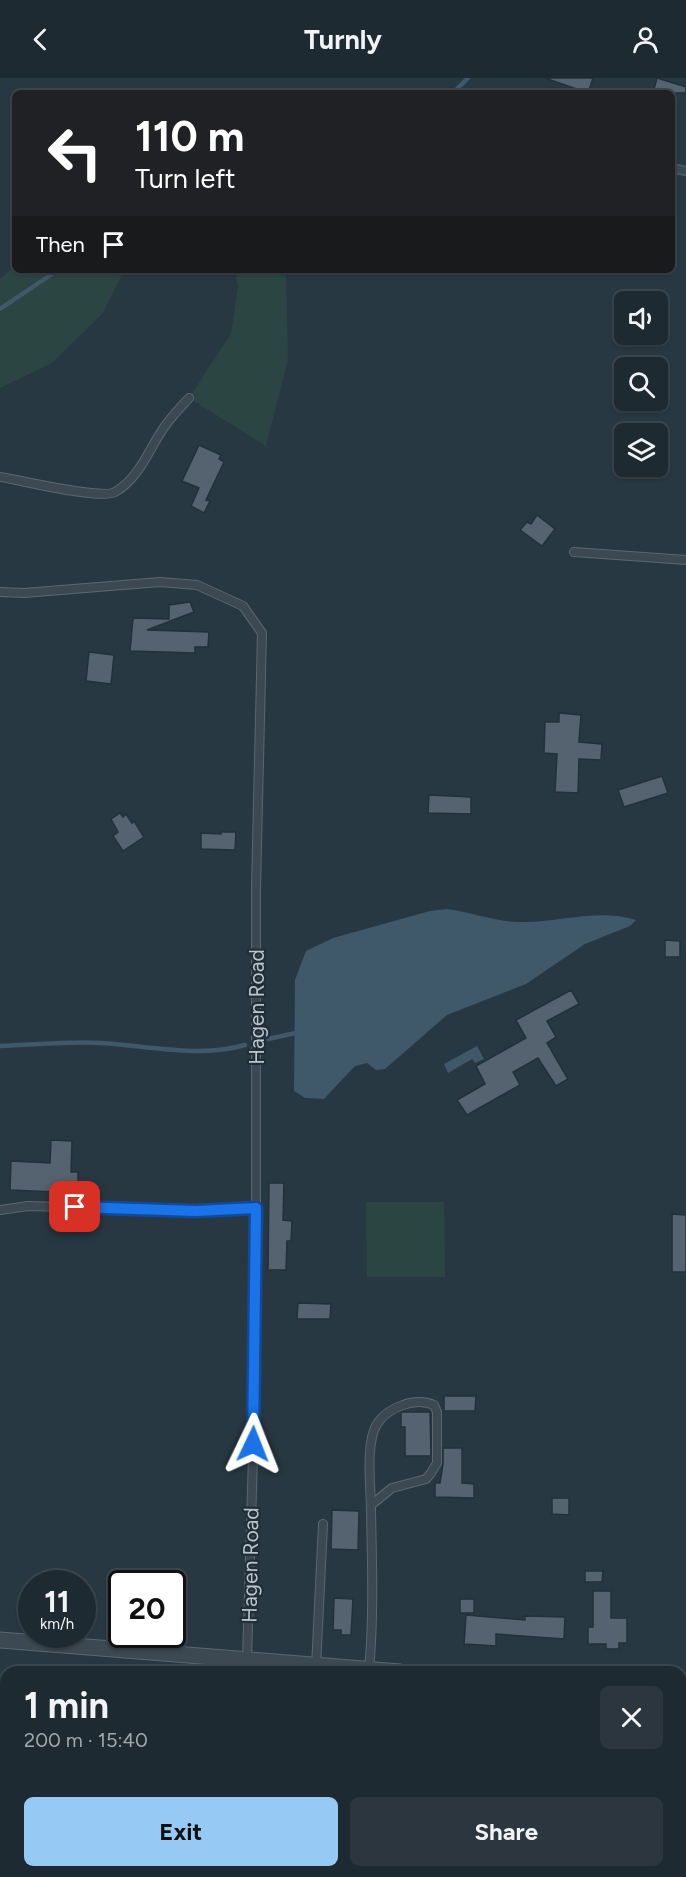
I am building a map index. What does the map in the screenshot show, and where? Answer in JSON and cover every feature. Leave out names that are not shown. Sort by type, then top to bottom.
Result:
[{"type":"street","points":[[0,1640],[238,1666]]},
{"type":"lane","points":[[0,477],[105,495],[114,493],[138,471],[165,426],[189,398]]},
{"type":"lane","points":[[574,552],[686,560]]},
{"type":"lane","name":"Hagen Road","points":[[0,592],[34,592],[160,582],[197,585],[243,606],[262,633],[256,888],[256,1354],[247,1666]]},
{"type":"lane","points":[[0,1210],[28,1206],[196,1211],[256,1208]]},
{"type":"lane","points":[[369,1666],[372,1641],[371,1505],[372,1439],[377,1425],[389,1412],[400,1406],[421,1403],[434,1405],[437,1420],[437,1463],[431,1473],[426,1479],[392,1488],[371,1505]]},
{"type":"lane","points":[[315,1666],[323,1524]]},
{"type":"green space","points":[[12,269],[12,273],[122,273],[102,314],[52,363],[0,388],[0,279]]},
{"type":"green space","points":[[236,273],[286,273],[288,359],[266,446],[189,398],[231,334],[238,287]]},
{"type":"green space","points":[[366,1202],[444,1202],[445,1277],[367,1277]]},
{"type":"water","points":[[447,909],[511,922],[607,915],[636,920],[630,926],[585,944],[526,984],[447,1015],[385,1069],[376,1070],[367,1063],[355,1066],[324,1099],[305,1098],[294,1091],[295,980],[306,951],[333,938],[430,911]]},
{"type":"water","points":[[477,1046],[484,1059],[475,1063],[472,1059],[448,1073],[444,1064]]},
{"type":"building","points":[[545,78],[593,78],[589,90],[579,90]]},
{"type":"building","points":[[657,78],[686,87],[686,93],[675,93],[675,90],[654,90]]},
{"type":"building","points":[[199,445],[221,455],[219,459],[224,462],[206,500],[210,501],[204,513],[191,506],[199,488],[182,481]]},
{"type":"building","points":[[537,515],[555,529],[542,546],[520,530],[527,522],[531,524]]},
{"type":"building","points":[[190,602],[194,612],[147,630],[209,632],[208,647],[195,647],[195,653],[130,651],[133,618],[169,619],[169,605]]},
{"type":"building","points":[[89,652],[114,655],[111,684],[86,681]]},
{"type":"building","points":[[559,713],[581,715],[579,742],[602,744],[601,760],[579,759],[578,793],[555,792],[557,754],[544,753],[545,722],[559,722]]},
{"type":"building","points":[[662,776],[668,793],[624,807],[618,790]]},
{"type":"building","points":[[429,795],[471,797],[471,814],[428,813]]},
{"type":"building","points":[[120,813],[123,817],[126,814],[132,823],[134,821],[144,837],[123,851],[113,836],[118,832],[111,819]]},
{"type":"building","points":[[221,832],[236,832],[235,850],[201,849],[201,833],[221,834]]},
{"type":"building","points":[[665,940],[680,941],[680,957],[665,957]]},
{"type":"building","points":[[571,990],[579,1004],[547,1021],[556,1037],[547,1043],[568,1079],[556,1086],[538,1058],[513,1072],[520,1085],[467,1115],[457,1100],[485,1084],[476,1066],[526,1038],[516,1020]]},
{"type":"building","points":[[51,1140],[72,1141],[71,1172],[78,1172],[78,1193],[10,1190],[11,1161],[50,1163]]},
{"type":"building","points":[[269,1183],[284,1183],[283,1220],[292,1221],[291,1241],[287,1241],[286,1270],[268,1270]]},
{"type":"building","points":[[672,1214],[686,1215],[686,1272],[672,1272]]},
{"type":"building","points":[[298,1303],[331,1304],[330,1319],[297,1319]]},
{"type":"building","points":[[444,1396],[476,1396],[475,1411],[444,1411]]},
{"type":"building","points":[[401,1412],[430,1412],[431,1456],[405,1456],[405,1427],[401,1427]]},
{"type":"building","points":[[443,1448],[462,1448],[462,1483],[474,1484],[474,1498],[435,1497],[435,1483],[440,1483]]},
{"type":"building","points":[[552,1498],[569,1498],[569,1515],[552,1514]]},
{"type":"building","points":[[332,1510],[359,1511],[358,1550],[331,1549]]},
{"type":"building","points":[[585,1571],[603,1571],[602,1582],[585,1582]]},
{"type":"building","points":[[593,1591],[611,1591],[611,1618],[627,1618],[627,1643],[619,1643],[619,1649],[606,1649],[606,1644],[588,1644],[588,1627],[593,1627]]},
{"type":"building","points":[[334,1598],[353,1599],[351,1635],[341,1635],[341,1630],[333,1630]]},
{"type":"building","points":[[460,1599],[474,1599],[474,1613],[460,1613]]},
{"type":"building","points":[[466,1615],[525,1620],[525,1616],[565,1617],[564,1639],[496,1634],[496,1646],[464,1644]]},
{"type":"waterway","points":[[456,90],[468,78]]},
{"type":"waterway","points":[[0,309],[54,273]]},
{"type":"waterway","points":[[268,1039],[296,1033]]},
{"type":"waterway","points":[[0,1046],[90,1043],[210,1051],[245,1045]]},
{"type":"route","points":[[75,1207],[196,1211],[256,1208],[256,1354],[253,1444]]}]
